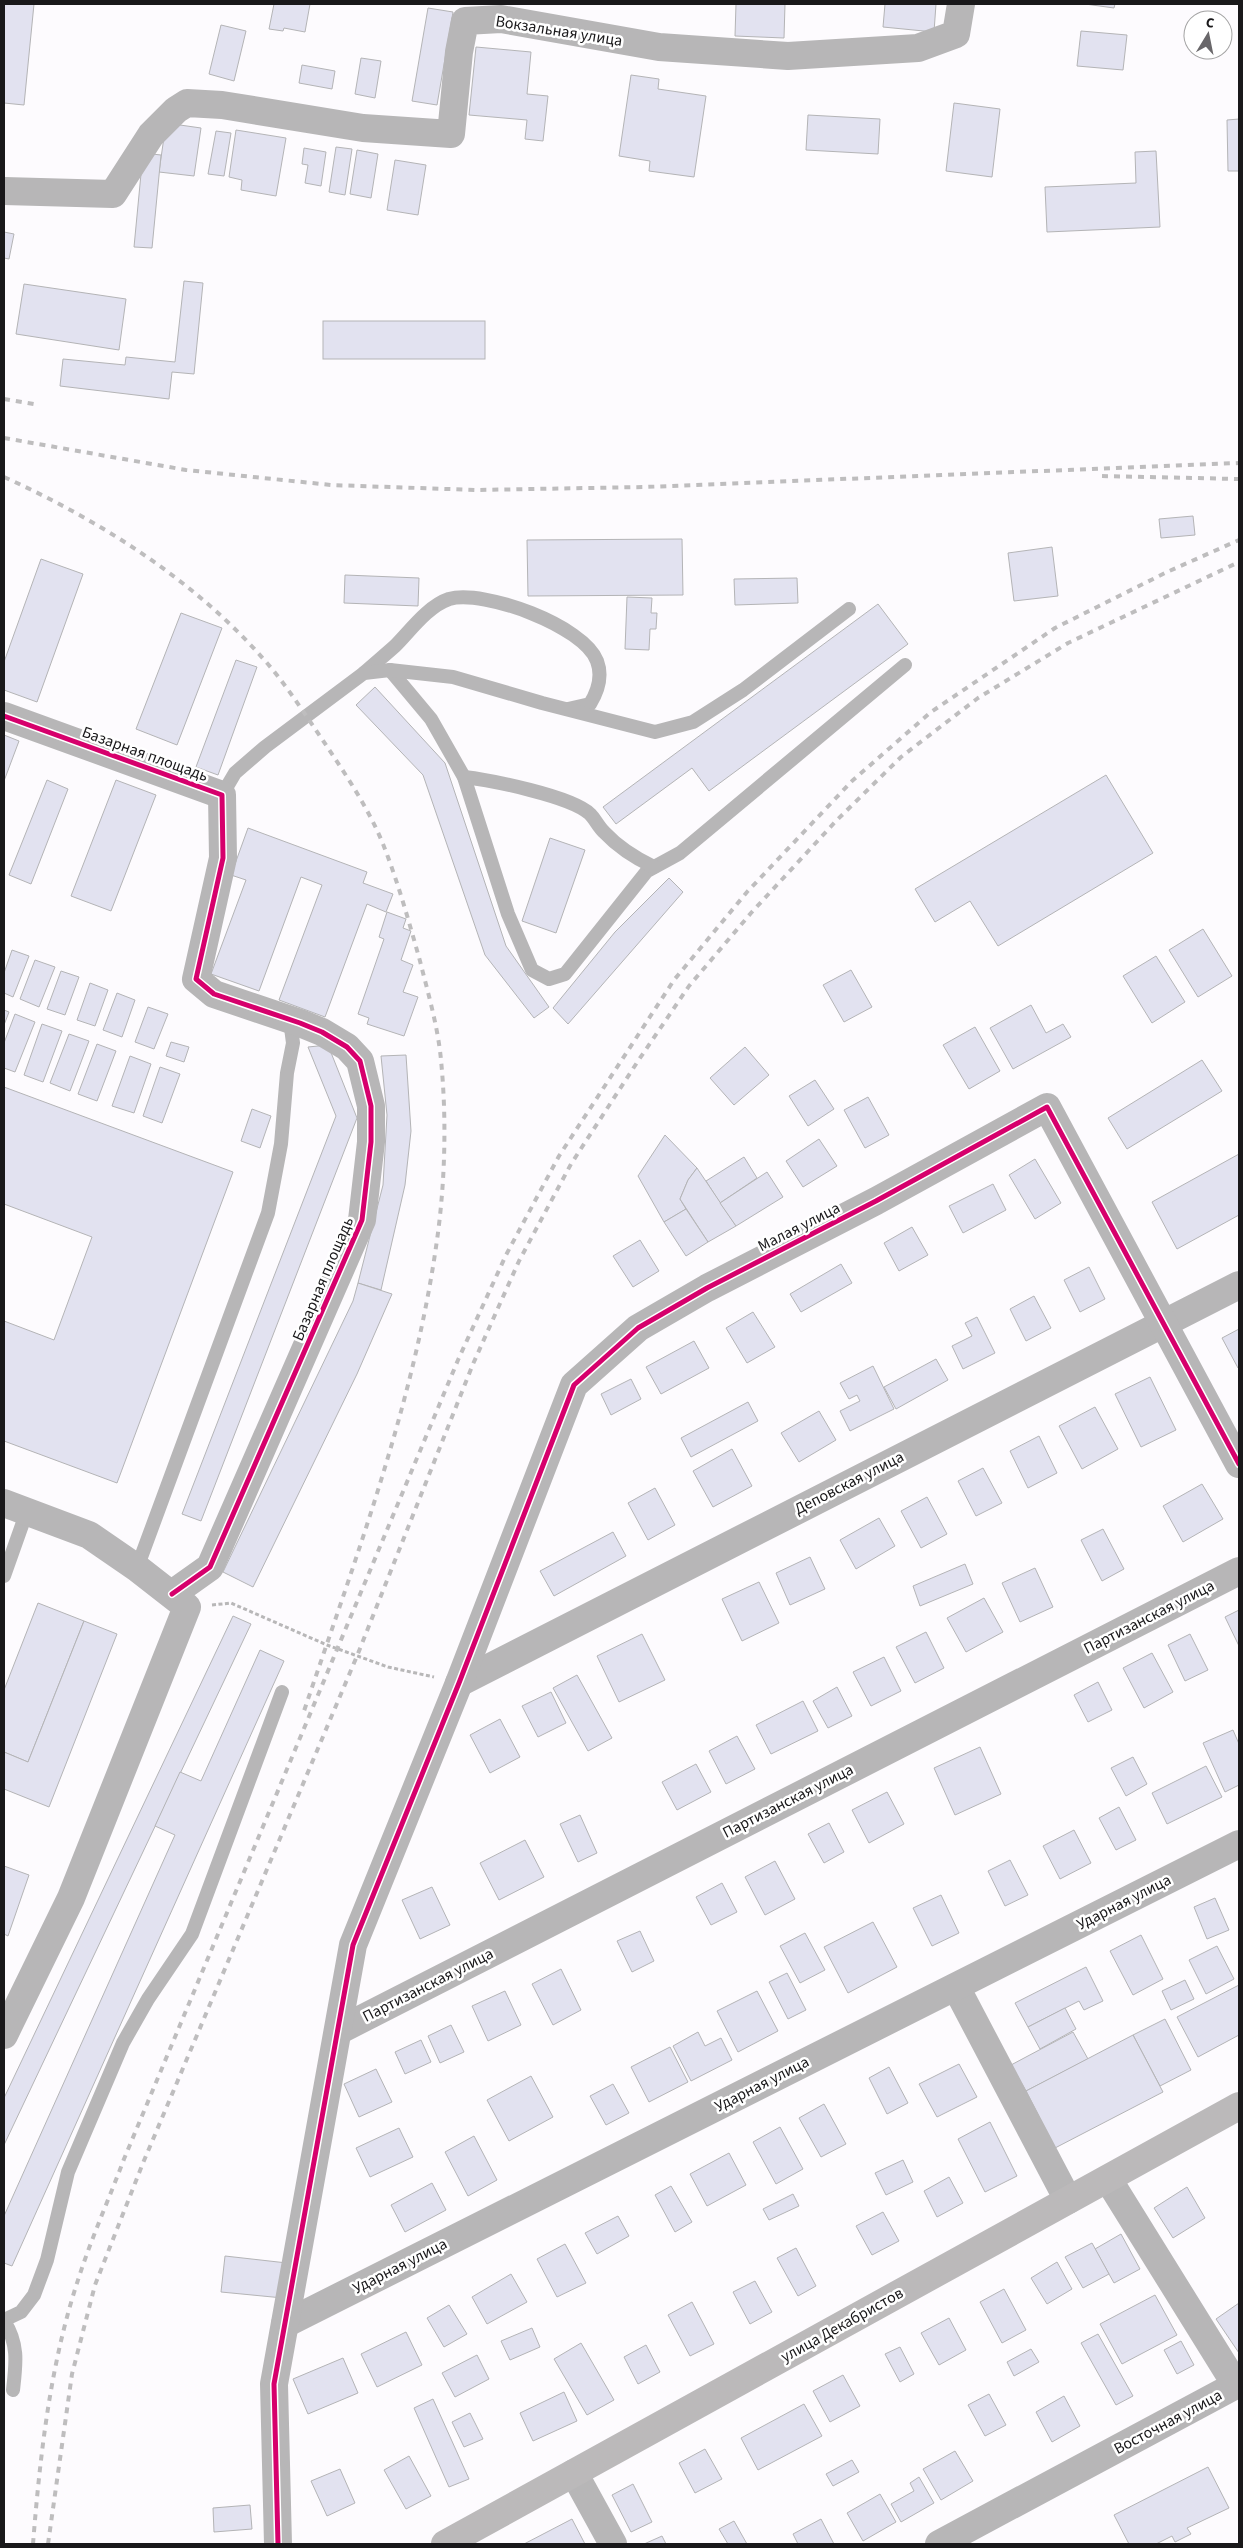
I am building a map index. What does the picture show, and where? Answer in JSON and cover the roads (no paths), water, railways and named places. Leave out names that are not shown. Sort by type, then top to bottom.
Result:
[{"type":"main road","name":"улица Декабристов","points":[[445,2544],[1239,2106]]},
{"type":"street","name":"Вокзальная улица","points":[[4,192],[113,194],[150,135],[176,110],[187,103],[222,105],[363,128],[451,134],[459,52],[465,21],[501,19],[659,47],[788,56],[918,48],[956,34],[961,4]]},
{"type":"street","name":"Базарная площадь","points":[[4,716],[222,795],[223,858],[196,979],[214,994],[322,1032],[347,1047],[360,1062],[371,1106],[371,1142],[362,1220],[210,1567],[172,1594]]},
{"type":"street","name":"Малая улица","points":[[459,1683],[574,1385],[638,1328],[707,1288],[876,1201],[1047,1107],[1163,1323]]},
{"type":"street","name":"Деповская улица","points":[[459,1683],[1239,1284]]},
{"type":"street","points":[[1163,1323],[1239,1464]]},
{"type":"street","points":[[4,2035],[71,1898],[187,1607],[137,1568],[89,1535],[15,1507]]},
{"type":"street","name":"Партизанская улица","points":[[338,2031],[1239,1571]]},
{"type":"street","points":[[278,2544],[274,2384],[353,1945],[459,1683]]},
{"type":"street","name":"Ударная улица","points":[[285,2324],[1239,1844]]},
{"type":"street","points":[[956,1987],[1068,2200]]},
{"type":"street","name":"Восточная улица","points":[[939,2544],[1236,2385],[1108,2178]]},
{"type":"street","points":[[574,2473],[613,2544]]},
{"type":"lane","points":[[222,795],[235,773],[265,747],[364,674],[423,616],[449,599],[478,598],[515,607],[565,629],[587,647],[597,660],[600,678],[596,694],[590,704],[566,710]]},
{"type":"lane","points":[[364,674],[390,670],[453,677],[566,710],[655,732],[693,722],[743,690],[850,609]]},
{"type":"lane","points":[[390,670],[430,719],[464,777],[508,914],[532,970],[549,979],[565,974],[647,871],[680,853],[905,665]]},
{"type":"lane","points":[[464,777],[490,780],[554,797],[589,813],[602,831],[623,850],[654,867]]},
{"type":"lane","points":[[137,1568],[268,1213],[281,1144],[287,1073],[293,1043],[290,1020]]},
{"type":"lane","points":[[4,1576],[15,1507]]},
{"type":"lane","points":[[13,2390],[16,2363],[12,2334],[4,2321],[21,2312],[34,2295],[47,2260],[68,2172],[123,2043],[148,1999],[192,1934],[282,1692]]},
{"type":"railway","points":[[4,399],[39,405]]},
{"type":"railway","points":[[4,438],[186,470],[331,485],[476,490],[645,487],[1239,463]]},
{"type":"railway","points":[[1102,476],[1239,479]]},
{"type":"railway","points":[[4,477],[76,513],[145,556],[210,606],[267,663],[339,764],[377,830],[403,902],[438,1035],[443,1083],[443,1178],[436,1247],[426,1306],[398,1424],[362,1540],[304,1711]]},
{"type":"railway","points":[[33,2544],[43,2444],[53,2378],[68,2312],[94,2234],[458,1360],[506,1255],[559,1156],[674,980],[747,892],[852,781],[931,712],[1055,628],[1167,572],[1239,540]]},
{"type":"railway","points":[[48,2544],[72,2374],[95,2285],[143,2163],[357,1656],[473,1364],[519,1261],[571,1164],[689,986],[751,913],[836,821],[901,757],[978,698],[1068,643],[1239,562]]}]
